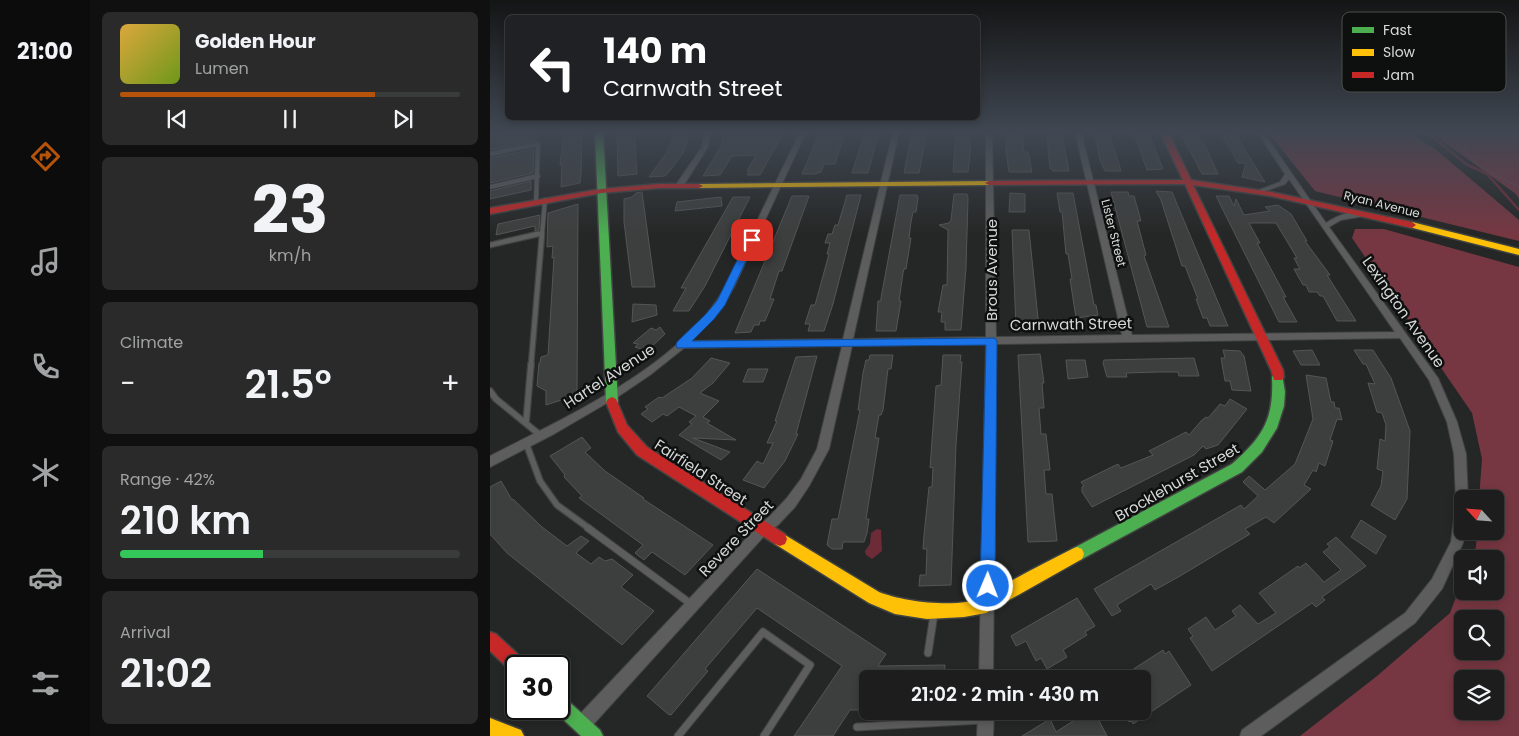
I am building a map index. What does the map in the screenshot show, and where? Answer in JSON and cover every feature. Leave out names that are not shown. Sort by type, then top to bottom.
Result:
[{"type":"main road","name":"Fairfield Street","points":[[600,166],[611,396],[613,408],[622,428],[642,451],[881,602],[901,609],[923,612],[970,609],[988,604]]},
{"type":"main road","name":"Brocklehurst Street","points":[[988,604],[1009,590],[1238,468],[1256,453],[1270,436],[1278,414],[1280,391],[1277,370],[1180,166]]},
{"type":"main road","name":"Ryan Avenue","points":[[490,212],[601,191],[679,186],[1187,182],[1260,191],[1307,200],[1519,252]]},
{"type":"main road","points":[[490,640],[506,655]]},
{"type":"main road","points":[[570,714],[594,736]]},
{"type":"main road","points":[[490,728],[496,736]]},
{"type":"main road","points":[[490,728],[515,736]]},
{"type":"street","points":[[679,186],[692,166]]},
{"type":"street","name":"Hartel Avenue","points":[[490,462],[611,396],[652,369],[710,317],[721,302],[786,166]]},
{"type":"street","name":"Revere Street","points":[[581,724],[763,529],[775,520],[800,491],[823,449],[888,166]]},
{"type":"street","name":"Brous Avenue","points":[[986,670],[991,341],[990,166]]},
{"type":"street","name":"Lister Street","points":[[1086,166],[1128,339]]},
{"type":"street","name":"Lexington Avenue","points":[[1248,736],[1410,618],[1437,584],[1457,543],[1462,503],[1460,454],[1452,422],[1433,378],[1325,227],[1285,166]]},
{"type":"street","points":[[1260,191],[1283,182],[1290,173]]},
{"type":"street","points":[[1325,227],[1334,220],[1345,216],[1364,214]]},
{"type":"street","name":"Carnwath Street","points":[[681,345],[1401,335]]},
{"type":"street","points":[[985,736],[986,720]]},
{"type":"lane","points":[[526,423],[542,233],[538,166]]},
{"type":"lane","points":[[490,187],[538,176]]},
{"type":"lane","points":[[490,245],[542,233]]},
{"type":"lane","points":[[490,391],[540,435]]},
{"type":"lane","points":[[526,443],[540,480],[556,505],[692,605]]},
{"type":"lane","points":[[928,653],[935,612]]},
{"type":"lane","points":[[678,736],[763,632],[810,665],[764,736]]},
{"type":"lane","points":[[857,727],[939,720]]},
{"type":"path","points":[[1483,166],[1519,188]]},
{"type":"shaded area","points":[[1295,166],[1456,166],[1519,220],[1519,241],[1315,191]]},
{"type":"shaded area","points":[[1478,166],[1519,166],[1519,199],[1516,194]]},
{"type":"shaded area","points":[[1355,229],[1384,229],[1519,267],[1519,736],[1300,736],[1377,676],[1450,613],[1455,600],[1504,600],[1504,550],[1475,550],[1476,540],[1504,540],[1504,490],[1480,490],[1482,459],[1472,413],[1352,238]]},
{"type":"shaded area","points":[[877,529],[881,530],[882,551],[872,559],[866,555],[865,551],[870,544],[871,533]]},
{"type":"building","points":[[490,166],[533,166],[533,173],[490,183]]},
{"type":"building","points":[[562,166],[581,166],[580,183],[561,187]]},
{"type":"building","points":[[618,166],[636,166],[637,174],[618,176]]},
{"type":"building","points":[[657,166],[673,166],[665,176],[649,177]]},
{"type":"building","points":[[709,166],[725,166],[720,175],[703,176]]},
{"type":"building","points":[[750,166],[765,166],[760,175],[747,175],[750,171],[747,171]]},
{"type":"building","points":[[805,166],[823,166],[821,172],[802,174]]},
{"type":"building","points":[[854,166],[870,166],[868,173],[852,173]]},
{"type":"building","points":[[905,166],[920,166],[919,173],[904,173]]},
{"type":"building","points":[[953,166],[969,166],[968,172],[953,172]]},
{"type":"building","points":[[1008,166],[1031,166],[1032,172],[1009,172]]},
{"type":"building","points":[[1050,166],[1068,166],[1069,171],[1053,171]]},
{"type":"building","points":[[1103,166],[1120,166],[1121,171],[1105,171]]},
{"type":"building","points":[[1146,166],[1162,166],[1163,169],[1147,170]]},
{"type":"building","points":[[1198,166],[1215,166],[1218,174],[1202,174]]},
{"type":"building","points":[[1245,166],[1255,166],[1265,182],[1242,177]]},
{"type":"building","points":[[531,181],[531,190],[490,199],[490,191]]},
{"type":"building","points":[[1156,191],[1172,192],[1228,326],[1210,326],[1207,318],[1203,318],[1196,299],[1198,299],[1185,266],[1182,266],[1161,200]]},
{"type":"building","points":[[642,192],[655,287],[632,287],[624,222],[624,199]]},
{"type":"building","points":[[1111,192],[1128,192],[1129,196],[1134,196],[1141,221],[1137,221],[1146,255],[1144,256],[1169,327],[1147,327]]},
{"type":"building","points":[[1010,193],[1025,194],[1025,212],[1009,212]]},
{"type":"building","points":[[1057,193],[1073,193],[1094,305],[1096,305],[1098,315],[1076,318],[1070,279],[1072,279],[1068,254],[1066,254],[1062,212],[1060,212]]},
{"type":"building","points":[[954,194],[967,194],[968,198],[966,268],[961,330],[945,330],[945,322],[941,322],[942,312],[938,312],[943,285],[947,285],[948,230],[939,225],[949,223],[951,220]]},
{"type":"building","points":[[847,195],[861,195],[833,304],[824,331],[808,331],[810,324],[805,324],[811,305],[815,305],[829,254],[827,254],[830,243],[825,243],[828,234],[832,234],[835,225],[838,225]]},
{"type":"building","points":[[900,195],[917,195],[918,198],[916,212],[913,212],[911,222],[909,238],[911,238],[906,269],[904,269],[903,273],[896,331],[876,331],[878,301],[881,301]]},
{"type":"building","points":[[792,196],[809,196],[782,271],[779,271],[770,299],[774,299],[765,321],[760,321],[759,325],[754,325],[751,332],[735,333]]},
{"type":"building","points":[[1216,196],[1229,196],[1234,206],[1236,199],[1244,215],[1270,211],[1265,207],[1278,205],[1291,214],[1307,241],[1305,241],[1330,275],[1327,275],[1356,321],[1337,321],[1323,296],[1320,296],[1317,292],[1309,292],[1306,285],[1303,285],[1294,269],[1300,269],[1294,258],[1297,258],[1276,223],[1249,223],[1260,243],[1257,243],[1286,297],[1283,297],[1297,322],[1279,322]]},
{"type":"building","points":[[721,197],[722,206],[675,211],[677,202]]},
{"type":"building","points":[[733,197],[750,197],[705,286],[689,311],[673,311],[686,288],[681,288]]},
{"type":"building","points":[[578,204],[577,395],[546,405],[546,391],[537,386],[541,357],[548,355],[554,257],[552,258],[553,246],[547,247],[548,213]]},
{"type":"building","points":[[540,215],[539,230],[535,231],[535,226],[496,235],[498,224]]},
{"type":"building","points":[[1012,230],[1029,230],[1039,328],[1016,328]]},
{"type":"building","points":[[633,304],[656,305],[657,315],[632,322]]},
{"type":"building","points":[[660,327],[665,334],[647,351],[635,347],[638,344],[633,343],[651,328],[656,330]]},
{"type":"building","points":[[1223,350],[1240,351],[1244,356],[1251,391],[1232,390],[1230,381],[1225,381],[1221,358],[1225,358]]},
{"type":"building","points":[[1312,350],[1320,365],[1301,365],[1293,351]]},
{"type":"building","points":[[1354,350],[1373,350],[1391,378],[1410,431],[1407,499],[1395,520],[1371,505],[1381,486],[1383,471],[1377,469],[1380,439],[1385,441],[1386,425],[1382,413],[1377,412],[1368,383],[1375,384],[1366,364],[1363,364]]},
{"type":"building","points":[[1040,354],[1044,383],[1042,383],[1044,408],[1039,408],[1041,434],[1046,434],[1050,470],[1044,470],[1046,494],[1052,494],[1057,541],[1028,542],[1018,355]]},
{"type":"building","points":[[870,355],[893,355],[891,369],[888,369],[883,410],[881,415],[879,415],[875,438],[879,438],[866,519],[869,519],[867,533],[864,542],[843,542],[842,549],[832,549],[827,545],[832,519],[838,519],[860,410],[858,410],[863,373],[866,360],[869,360]]},
{"type":"building","points":[[943,355],[961,355],[960,362],[962,362],[956,445],[951,585],[919,586],[920,575],[926,575],[927,549],[923,549],[924,535],[929,487],[932,487],[933,467],[930,468],[936,386],[941,385]]},
{"type":"building","points":[[817,356],[796,434],[798,434],[785,461],[764,488],[743,480],[757,461],[763,464],[773,443],[767,443],[777,421],[775,421],[796,357]]},
{"type":"building","points":[[711,358],[730,363],[713,383],[700,393],[719,401],[703,417],[710,421],[707,423],[736,440],[693,438],[730,452],[721,460],[679,435],[692,424],[689,422],[696,416],[679,407],[667,416],[663,414],[652,422],[641,414],[648,409],[645,407],[659,397],[662,398],[692,378]]},
{"type":"building","points":[[1194,358],[1199,376],[1179,376],[1178,372],[1159,372],[1126,373],[1127,377],[1107,377],[1103,363],[1104,360]]},
{"type":"building","points":[[1066,360],[1085,360],[1088,377],[1068,379]]},
{"type":"building","points":[[748,369],[768,369],[763,382],[743,382]]},
{"type":"building","points":[[1306,375],[1326,378],[1331,402],[1334,402],[1335,408],[1339,408],[1342,420],[1337,419],[1330,440],[1333,441],[1325,466],[1319,463],[1316,472],[1313,470],[1304,485],[1311,489],[1274,523],[1266,517],[1245,529],[1250,534],[1155,590],[1151,584],[1117,605],[1121,611],[1112,616],[1094,589],[1241,505],[1244,509],[1258,496],[1243,482],[1249,476],[1265,490],[1295,464],[1313,419]]},
{"type":"building","points":[[1230,399],[1247,409],[1218,445],[1206,449],[1203,446],[1194,455],[1092,507],[1082,492],[1082,487],[1084,486],[1081,482],[1118,464],[1121,468],[1153,455],[1149,451],[1186,432],[1189,435],[1220,404],[1225,406]]},
{"type":"building","points":[[582,437],[591,448],[585,452],[605,471],[643,499],[713,545],[685,575],[652,552],[644,560],[635,553],[643,545],[579,498],[582,496],[564,477],[565,475],[550,456]]},
{"type":"building","points":[[501,481],[512,500],[567,546],[581,536],[589,541],[576,553],[591,564],[599,557],[605,561],[612,559],[633,575],[621,587],[654,611],[622,645],[507,553],[490,534],[490,487]]},
{"type":"building","points":[[1361,520],[1386,536],[1376,554],[1351,537]]},
{"type":"building","points":[[1336,537],[1366,566],[1322,597],[1325,600],[1316,607],[1312,603],[1212,671],[1190,638],[1193,636],[1188,629],[1206,617],[1215,630],[1236,616],[1232,611],[1240,605],[1258,624],[1276,613],[1259,593],[1298,566],[1299,568],[1306,563],[1324,582],[1341,570],[1323,552],[1330,547],[1327,544]]},
{"type":"building","points":[[757,569],[886,654],[878,666],[945,665],[945,670],[859,670],[859,710],[850,710],[833,736],[794,736],[842,666],[757,608],[705,669],[708,671],[671,715],[647,696]]},
{"type":"building","points":[[1077,598],[1095,626],[1085,632],[1087,635],[1063,650],[1067,657],[1047,669],[1041,658],[1036,661],[1026,641],[1016,646],[1011,636]]},
{"type":"building","points":[[1163,650],[1165,654],[1169,651],[1191,685],[1151,712],[1151,670],[1132,670]]},
{"type":"building","points":[[1048,720],[1050,720],[1056,732],[1073,721],[1099,720],[1107,736],[1022,736]]},
{"type":"building","points":[[1128,720],[1139,720],[1133,724],[1132,721],[1129,722]]},
{"type":"waterway","points":[[1471,166],[1487,174],[1519,210]]},
{"type":"traffic: fast","points":[[601,166],[612,402]]},
{"type":"traffic: fast","points":[[1077,554],[1237,468],[1265,439],[1271,428],[1278,406],[1278,377]]},
{"type":"traffic: fast","points":[[570,714],[594,736]]},
{"type":"traffic: slow","points":[[699,186],[989,183]]},
{"type":"traffic: slow","points":[[1412,225],[1519,252]]},
{"type":"traffic: slow","points":[[780,539],[874,598],[895,606],[927,611],[964,609],[986,605],[1009,590],[1077,554]]},
{"type":"traffic: slow","points":[[490,727],[515,736]]},
{"type":"traffic: jam","points":[[1180,166],[1277,370],[1278,377]]},
{"type":"traffic: jam","points":[[989,183],[1187,182],[1271,194],[1412,225]]},
{"type":"traffic: jam","points":[[490,211],[601,191],[659,186],[699,186]]},
{"type":"traffic: jam","points":[[612,402],[622,428],[642,451],[780,539]]},
{"type":"traffic: jam","points":[[490,640],[506,655]]},
{"type":"route","points":[[752,240],[721,302],[710,317],[681,345],[991,341],[988,586]]}]
